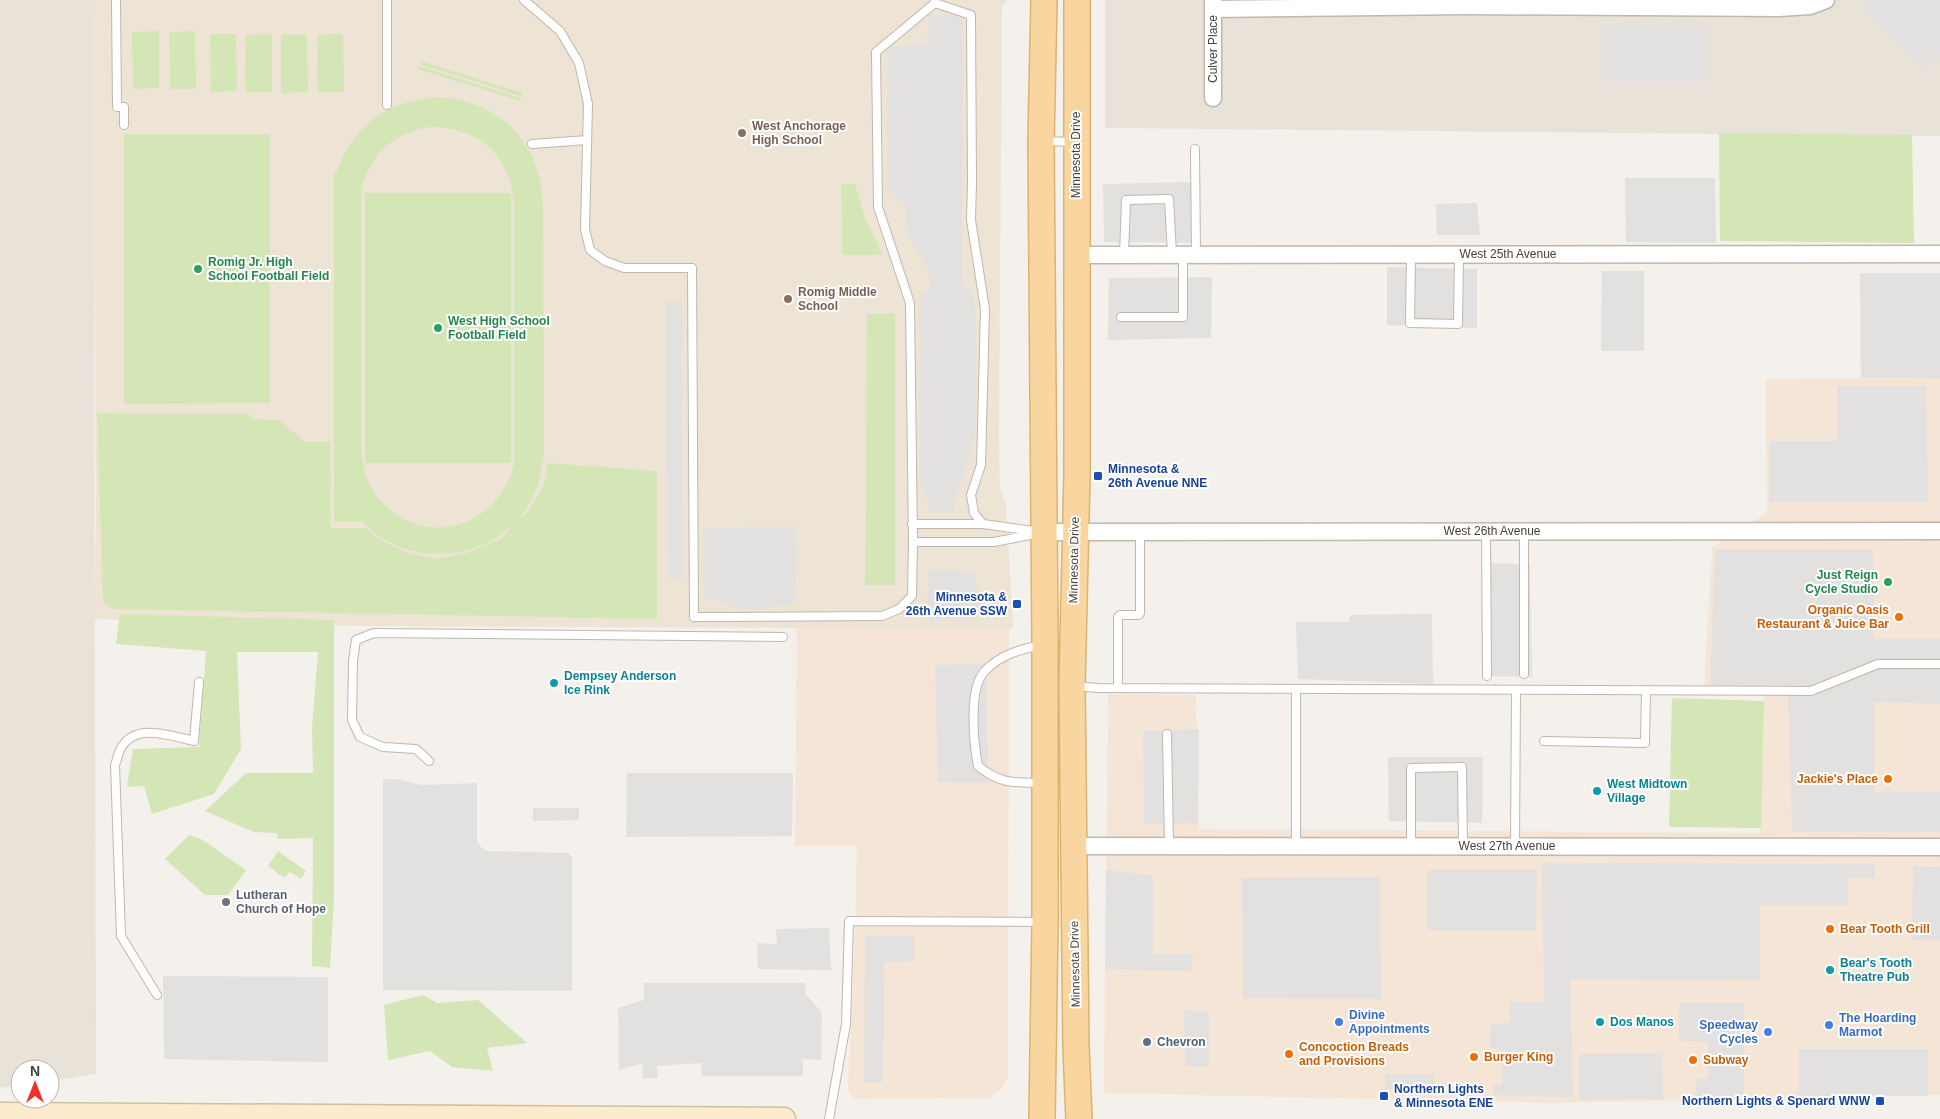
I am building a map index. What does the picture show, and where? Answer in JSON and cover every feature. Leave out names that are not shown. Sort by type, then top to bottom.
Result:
[{"type":"main road","points":[[1042,1119],[1045,922],[1045,644],[1041,141],[1044,0]]},
{"type":"main road","name":"Minnesota Drive","points":[[1076,0],[1076,532],[1072,685],[1073,846],[1079,1119]]},
{"type":"main road","points":[[0,1114],[95,1117],[784,1119]]},
{"type":"street","points":[[1213,4],[1466,3],[1778,8],[1810,6],[1823,0]]},
{"type":"street","name":"Culver Place","points":[[1213,4],[1213,98]]},
{"type":"street","name":"West 25th Avenue","points":[[1076,255],[1940,254]]},
{"type":"street","name":"West 26th Avenue","points":[[1044,532],[1940,531]]},
{"type":"street","name":"West 27th Avenue","points":[[1073,846],[1940,847]]},
{"type":"lane","points":[[116,0],[117,107],[124,107],[124,125]]},
{"type":"lane","points":[[387,0],[388,105]]},
{"type":"lane","points":[[524,0],[560,31],[579,63],[588,104],[586,229],[590,250],[605,261],[624,268],[692,268],[694,617],[882,616],[899,609],[912,596],[910,303],[878,207],[876,52],[935,2],[971,15],[971,220],[985,309],[981,465],[971,495],[974,513],[983,524]]},
{"type":"lane","points":[[532,144],[587,140]]},
{"type":"lane","points":[[1041,141],[1076,142]]},
{"type":"lane","points":[[1121,317],[1184,317],[1184,254],[1195,149]]},
{"type":"lane","points":[[1124,254],[1126,200],[1169,199],[1184,254]]},
{"type":"lane","points":[[1411,254],[1410,323],[1458,324],[1458,254]]},
{"type":"lane","points":[[912,524],[983,524],[1044,532]]},
{"type":"lane","points":[[1486,531],[1487,676]]},
{"type":"lane","points":[[1524,531],[1524,674]]},
{"type":"lane","points":[[913,542],[994,542],[1044,532]]},
{"type":"lane","points":[[1118,688],[1118,617],[1120,615],[1138,615],[1140,613],[1140,532]]},
{"type":"lane","points":[[429,761],[416,749],[383,746],[360,737],[352,720],[353,661],[356,640],[374,633],[784,638]]},
{"type":"lane","points":[[1045,644],[1014,652],[982,673],[976,692],[973,720],[974,744],[978,766],[993,778],[1005,781],[1045,783]]},
{"type":"lane","points":[[1072,685],[1118,688],[1811,692],[1878,664],[1940,664]]},
{"type":"lane","points":[[157,995],[121,936],[115,765],[120,749],[134,735],[152,732],[194,741],[199,682]]},
{"type":"lane","points":[[1296,689],[1296,846]]},
{"type":"lane","points":[[1515,846],[1516,690]]},
{"type":"lane","points":[[1544,741],[1645,743],[1646,690]]},
{"type":"lane","points":[[1167,734],[1169,846]]},
{"type":"lane","points":[[1411,846],[1411,768],[1462,767],[1463,846]]},
{"type":"lane","points":[[829,1119],[846,1024],[848,921],[1045,922]]},
{"type":"shaded area","points":[[0,0],[93,0],[96,1074],[60,1079],[60,1059],[10,1059],[10,1086],[0,1088]]},
{"type":"shaded area","points":[[93,0],[1008,0],[1002,5],[999,437],[1000,489],[1006,504],[1013,626],[1009,629],[361,626],[94,619],[96,515]]},
{"type":"shaded area","points":[[1105,0],[1940,0],[1940,136],[1105,128]]},
{"type":"shaded area","points":[[1867,0],[1940,0],[1940,62],[1934,58],[1923,69],[1860,7]]},
{"type":"shaded area","points":[[929,14],[963,16],[962,269],[963,289],[972,290],[975,310],[975,435],[955,499],[954,511],[928,511],[928,501],[920,483],[919,309],[921,292],[930,290],[928,269],[907,234],[906,208],[887,187],[888,46],[927,45]]},
{"type":"shaded area","points":[[1601,26],[1708,27],[1708,82],[1601,82]]},
{"type":"shaded area","points":[[1625,178],[1715,178],[1716,243],[1626,242]]},
{"type":"shaded area","points":[[1195,182],[1195,243],[1104,242],[1103,184]]},
{"type":"shaded area","points":[[1477,203],[1480,235],[1437,235],[1436,204]]},
{"type":"shaded area","points":[[1387,267],[1477,269],[1477,328],[1387,325]]},
{"type":"shaded area","points":[[1602,271],[1644,271],[1644,351],[1601,351]]},
{"type":"shaded area","points":[[1860,273],[1940,273],[1940,378],[1861,378]]},
{"type":"shaded area","points":[[1212,277],[1211,338],[1108,340],[1109,278]]},
{"type":"shaded area","points":[[666,301],[682,301],[683,578],[667,578]]},
{"type":"shaded area","points":[[1940,378],[1940,1095],[1547,1103],[1104,1093],[1108,694],[1196,695],[1199,829],[1760,833],[1764,691],[1704,689],[1712,548],[1767,513],[1766,379]]},
{"type":"shaded area","points":[[1837,386],[1926,386],[1928,502],[1769,502],[1769,441],[1837,441]]},
{"type":"shaded area","points":[[797,527],[795,603],[766,609],[736,609],[718,599],[704,600],[703,528]]},
{"type":"shaded area","points":[[1715,550],[1873,550],[1874,639],[1940,639],[1940,704],[1874,702],[1874,792],[1940,792],[1940,832],[1792,832],[1788,685],[1710,685]]},
{"type":"shaded area","points":[[1486,563],[1530,564],[1532,677],[1487,676]]},
{"type":"shaded area","points":[[928,571],[974,573],[976,587],[979,588],[980,606],[975,606],[973,620],[927,621]]},
{"type":"shaded area","points":[[1432,614],[1433,684],[1298,679],[1296,622],[1349,622],[1350,615]]},
{"type":"shaded area","points":[[797,627],[1009,629],[1008,1076],[1002,1088],[990,1098],[854,1099],[848,1090],[857,846],[795,846]]},
{"type":"shaded area","points":[[986,664],[988,783],[938,782],[935,665]]},
{"type":"shaded area","points":[[1199,729],[1198,823],[1144,824],[1143,731]]},
{"type":"shaded area","points":[[1388,757],[1483,757],[1482,823],[1389,821]]},
{"type":"shaded area","points":[[627,773],[793,773],[792,836],[626,837]]},
{"type":"shaded area","points":[[383,779],[396,779],[421,785],[477,783],[477,840],[481,847],[488,851],[568,853],[572,858],[572,991],[383,990]]},
{"type":"shaded area","points":[[533,808],[579,808],[579,820],[533,821]]},
{"type":"shaded area","points":[[1542,863],[1875,864],[1875,878],[1848,878],[1848,905],[1760,905],[1760,980],[1570,979],[1573,1097],[1493,1095],[1493,1085],[1502,1085],[1505,1050],[1490,1048],[1490,1025],[1510,1022],[1509,1002],[1544,1002]]},
{"type":"shaded area","points":[[1913,866],[1940,867],[1940,940],[1912,940]]},
{"type":"shaded area","points":[[1106,870],[1153,875],[1153,954],[1193,954],[1191,971],[1105,969]]},
{"type":"shaded area","points":[[1427,870],[1537,870],[1536,930],[1427,930]]},
{"type":"shaded area","points":[[1380,877],[1381,999],[1243,998],[1242,878]]},
{"type":"shaded area","points":[[829,928],[831,970],[758,969],[757,943],[777,944],[776,929]]},
{"type":"shaded area","points":[[865,936],[914,936],[914,961],[884,962],[883,1082],[864,1082]]},
{"type":"shaded area","points":[[163,976],[328,977],[328,1062],[164,1059]]},
{"type":"shaded area","points":[[644,983],[805,983],[806,995],[822,1012],[821,1060],[803,1059],[803,1076],[702,1076],[701,1063],[657,1066],[658,1078],[643,1078],[642,1063],[619,1070],[618,1008],[644,1000]]},
{"type":"shaded area","points":[[1679,1003],[1744,1003],[1744,1095],[1696,1098],[1696,1079],[1708,1078],[1708,1042],[1679,1041]]},
{"type":"shaded area","points":[[1184,1010],[1209,1012],[1209,1067],[1185,1066]]},
{"type":"shaded area","points":[[1799,1049],[1928,1049],[1928,1096],[1799,1096]]},
{"type":"shaded area","points":[[1662,1053],[1663,1099],[1579,1100],[1579,1054]]},
{"type":"shaded area","points":[[1385,1074],[1434,1074],[1436,1092],[1385,1089]]},
{"type":"green space","points":[[159,31],[159,88],[133,89],[132,32]]},
{"type":"green space","points":[[195,31],[196,89],[170,89],[169,32]]},
{"type":"green space","points":[[210,34],[236,34],[237,91],[211,92]]},
{"type":"green space","points":[[272,34],[272,92],[246,92],[245,35]]},
{"type":"green space","points":[[343,34],[344,92],[318,92],[317,35]]},
{"type":"green space","points":[[281,35],[307,35],[308,92],[281,93]]},
{"type":"green space","points":[[421,61],[522,93],[521,96],[420,64]]},
{"type":"green space","points":[[419,66],[521,98],[520,101],[418,69]]},
{"type":"green space","points":[[438,97],[460,100],[480,107],[497,116],[512,128],[524,143],[534,161],[540,181],[543,203],[544,449],[539,482],[525,511],[509,529],[489,542],[468,550],[445,554],[422,553],[399,547],[379,536],[361,520],[360,522],[334,522],[334,171],[337,171],[344,154],[364,128],[389,110],[420,99]],"holes":[[[430,127],[448,128],[477,138],[489,147],[499,158],[511,187],[514,204],[514,465],[500,494],[480,514],[456,525],[431,527],[406,520],[385,505],[369,482],[361,450],[361,189],[371,165],[385,147],[394,140],[405,134]]]},
{"type":"green space","points":[[1719,133],[1912,135],[1914,243],[1720,241]]},
{"type":"green space","name":"Romig Jr. High School Football Field","points":[[124,134],[270,134],[270,403],[124,404]]},
{"type":"green space","points":[[841,184],[855,184],[865,218],[882,254],[842,255]]},
{"type":"green space","name":"West High School Football Field","points":[[365,193],[511,193],[511,463],[365,463]]},
{"type":"green space","points":[[895,313],[895,585],[865,585],[867,314]]},
{"type":"green space","points":[[97,413],[249,414],[252,419],[279,420],[305,442],[330,442],[331,528],[365,528],[384,542],[405,552],[435,559],[464,554],[500,539],[529,510],[544,485],[548,463],[657,471],[657,619],[113,609],[103,602]]},
{"type":"green space","points":[[120,614],[334,620],[334,898],[330,968],[312,966],[313,838],[278,839],[277,833],[254,832],[205,811],[246,773],[313,773],[312,727],[318,652],[237,652],[241,749],[214,794],[152,814],[144,786],[127,787],[133,749],[199,747],[206,651],[116,644]]},
{"type":"green space","points":[[1672,698],[1764,701],[1761,828],[1669,827]]},
{"type":"green space","points":[[189,835],[201,839],[246,870],[228,895],[205,895],[165,859]]},
{"type":"green space","points":[[278,851],[306,871],[301,879],[290,872],[284,878],[268,866]]},
{"type":"green space","points":[[423,995],[437,1003],[478,1000],[527,1043],[487,1048],[493,1071],[452,1067],[430,1051],[388,1060],[384,1005]]},
{"type":"place","name":"West Anchorage High School","points":[[742,133]]},
{"type":"place","name":"Romig Jr. High School Football Field","points":[[198,269]]},
{"type":"place","name":"Romig Middle School","points":[[788,299]]},
{"type":"place","name":"West High School Football Field","points":[[438,328]]},
{"type":"place","name":"Minnesota & 26th Avenue NNE","points":[[1098,476]]},
{"type":"place","name":"Just Reign Cycle Studio","points":[[1888,582]]},
{"type":"place","name":"Minnesota & 26th Avenue SSW","points":[[1017,604]]},
{"type":"place","name":"Organic Oasis Restaurant & Juice Bar","points":[[1899,617]]},
{"type":"place","name":"Dempsey Anderson Ice Rink","points":[[554,683]]},
{"type":"place","name":"Jackie's Place","points":[[1888,779]]},
{"type":"place","name":"West Midtown Village","points":[[1597,791]]},
{"type":"place","name":"Lutheran Church of Hope","points":[[226,902]]},
{"type":"place","name":"Bear Tooth Grill","points":[[1830,929]]},
{"type":"place","name":"Bear's Tooth Theatre Pub","points":[[1830,970]]},
{"type":"place","name":"Divine Appointments","points":[[1339,1022]]},
{"type":"place","name":"Dos Manos","points":[[1600,1022]]},
{"type":"place","name":"The Hoarding Marmot","points":[[1829,1025]]},
{"type":"place","name":"Speedway Cycles","points":[[1768,1032]]},
{"type":"place","name":"Chevron","points":[[1147,1042]]},
{"type":"place","name":"Concoction Breads and Provisions","points":[[1289,1054]]},
{"type":"place","name":"Burger King","points":[[1474,1057]]},
{"type":"place","name":"Subway","points":[[1693,1060]]},
{"type":"place","name":"Northern Lights & Minnesota ENE","points":[[1384,1096]]},
{"type":"place","name":"Northern Lights & Spenard WNW","points":[[1880,1101]]}]
